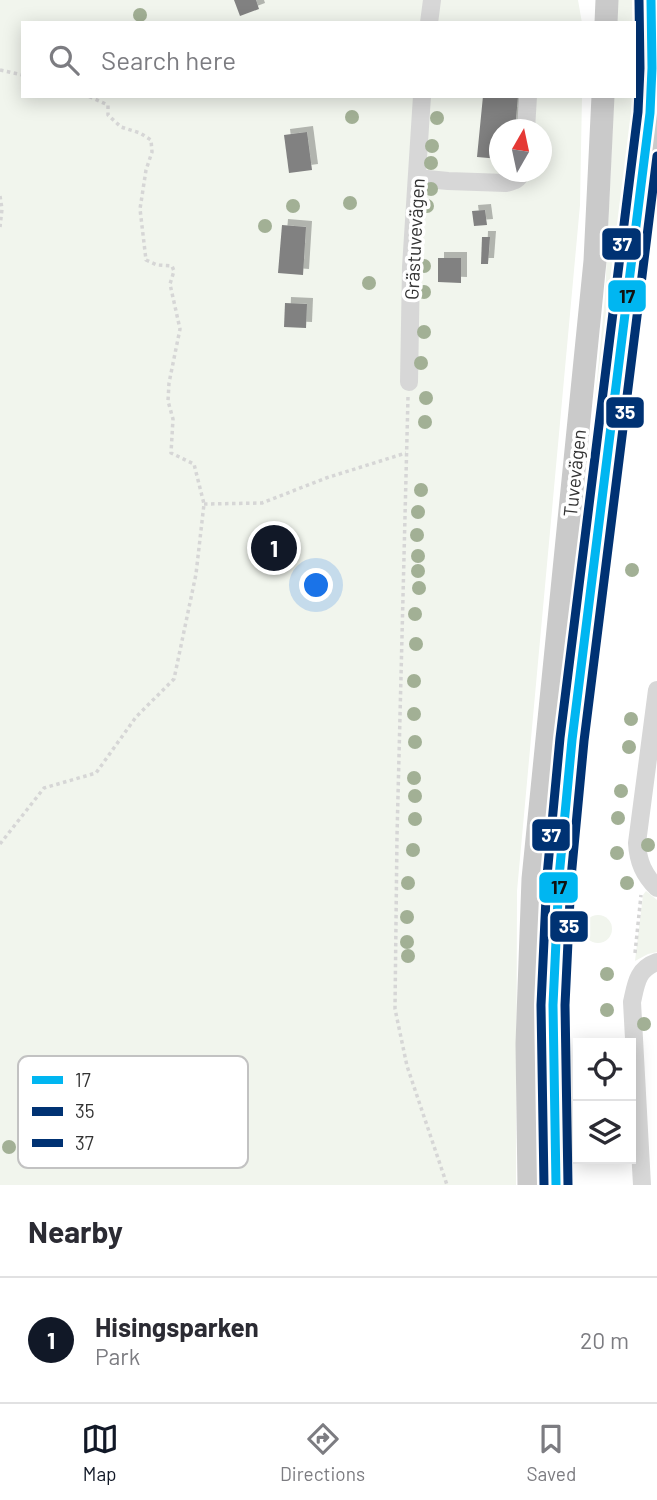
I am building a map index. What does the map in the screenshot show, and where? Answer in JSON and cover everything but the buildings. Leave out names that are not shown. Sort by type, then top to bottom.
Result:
[{"type":"main road","points":[[606,21],[607,0]]},
{"type":"main road","name":"Tuvevägen","points":[[556,1185],[553,1005],[559,877],[572,740],[650,113],[652,0]]},
{"type":"main road","name":"Tuvevägen","points":[[529,1185],[527,1044],[533,879],[593,286],[603,98]]},
{"type":"street","points":[[429,21],[432,0]]},
{"type":"street","name":"Grästuvevägen","points":[[409,382],[411,267],[422,98]]},
{"type":"street","points":[[527,119],[528,98]]},
{"type":"street","points":[[417,178],[510,182]]},
{"type":"street","points":[[653,883],[639,860],[637,843],[657,690]]},
{"type":"street","points":[[642,1185],[632,1002],[637,980],[647,965],[657,962]]},
{"type":"path","points":[[0,70],[21,75]]},
{"type":"path","points":[[0,844],[44,788],[96,773],[136,717],[174,679],[196,574],[204,504],[194,464],[171,453],[173,419],[168,401],[169,383],[180,329],[170,284],[174,271],[172,266],[157,265],[146,260],[141,209],[146,170],[152,152],[151,140],[121,127],[108,115],[108,105],[92,98]]},
{"type":"path","points":[[0,196],[0,227]]},
{"type":"path","points":[[409,382],[395,1009],[407,1066],[447,1185]]},
{"type":"path","points":[[204,504],[262,503],[326,478],[406,453]]},
{"type":"path","points":[[637,980],[634,961],[642,888],[653,883]]},
{"type":"shaded area","points":[[0,0],[578,0],[582,21],[21,21],[21,98],[582,98],[580,205],[517,891],[516,1185],[0,1185]]},
{"type":"shaded area","points":[[618,0],[642,0],[640,90],[627,209],[582,534],[605,297],[614,98],[636,98],[636,21],[617,21]]},
{"type":"shaded area","points":[[646,891],[657,900],[657,952],[635,961],[643,895]]},
{"type":"shaded area","points":[[598,915],[608,919],[612,929],[608,939],[598,943],[588,939],[584,929],[588,919]]},
{"type":"transit line","name":"37","points":[[544,1185],[541,1005],[547,876],[560,738],[638,112],[639,0]]},
{"type":"transit line","name":"17","points":[[556,1185],[553,1005],[559,877],[572,740],[650,113],[651,0]]},
{"type":"transit line","name":"35","points":[[568,1185],[565,1005],[571,878],[584,741],[657,156]]},
{"type":"place","name":"Hisingsparken","points":[[274,548]]}]
